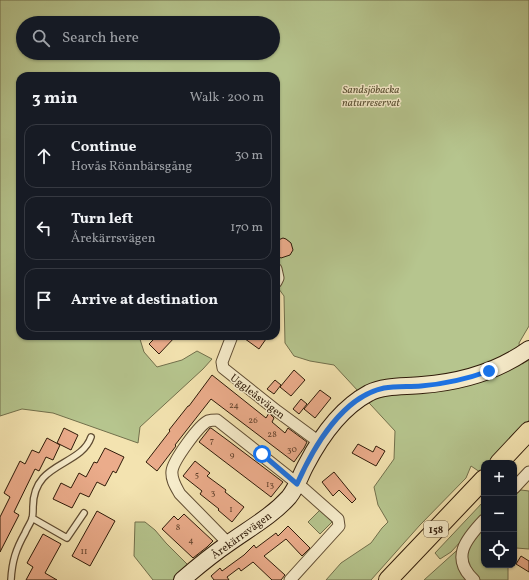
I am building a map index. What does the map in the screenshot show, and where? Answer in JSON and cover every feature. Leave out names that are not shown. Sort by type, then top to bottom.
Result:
[{"type":"main road","points":[[502,460],[529,431]]},
{"type":"main road","points":[[517,460],[529,447]]},
{"type":"main road","name":"158","points":[[388,580],[481,482]]},
{"type":"main road","name":"158","points":[[403,580],[482,496]]},
{"type":"street","name":"Uggleåsvägen","points":[[230,340],[222,362],[223,368],[318,442]]},
{"type":"street","name":"Årekärrsvägen","points":[[182,580],[228,543],[264,519],[290,496],[318,442],[352,404],[370,392],[385,388],[438,384],[471,377],[507,363],[529,349]]},
{"type":"street","points":[[228,543],[180,494],[173,480],[172,471],[175,460],[204,424],[212,420],[217,420],[338,519],[339,526],[290,580]]},
{"type":"street","points":[[517,485],[529,472]]},
{"type":"street","points":[[474,580],[466,572],[461,556],[465,546],[481,524]]},
{"type":"lane","points":[[11,580],[12,563],[32,518],[33,500],[42,479],[50,471],[78,454],[90,441],[91,437]]},
{"type":"lane","points":[[32,518],[68,538],[84,512]]},
{"type":"green space","name":"Sandsjöbacka naturreservat","points":[[0,0],[529,0],[529,326],[519,343],[522,364],[529,360],[529,420],[491,460],[481,460],[480,472],[471,466],[466,478],[420,525],[371,580],[326,580],[341,563],[371,543],[388,522],[378,505],[374,487],[394,459],[395,431],[334,365],[310,361],[294,356],[285,343],[284,296],[280,290],[280,72],[16,72],[16,340],[140,340],[144,352],[157,367],[182,360],[197,351],[212,359],[140,427],[138,443],[53,413],[22,409],[0,416]]},
{"type":"green space","points":[[521,490],[529,491],[529,549],[517,548],[517,493]]},
{"type":"green space","points":[[481,504],[481,519],[451,552],[440,559],[435,553]]},
{"type":"green space","points":[[320,510],[332,522],[320,534],[308,522]]},
{"type":"green space","points":[[135,522],[145,522],[155,530],[188,565],[173,580],[153,580],[134,556]]},
{"type":"green space","points":[[481,529],[481,568],[508,568],[508,580],[424,580]]},
{"type":"building","points":[[280,239],[286,239],[291,243],[293,250],[290,255],[281,258],[280,257]]},
{"type":"building","points":[[153,340],[172,340],[159,354],[149,344]]},
{"type":"building","points":[[247,340],[265,340],[259,349]]},
{"type":"building","points":[[294,370],[305,380],[291,396],[280,387]]},
{"type":"building","points":[[212,375],[266,418],[269,413],[274,418],[272,422],[285,433],[288,428],[307,442],[294,462],[211,399],[175,445],[176,446],[157,471],[146,462]]},
{"type":"building","points":[[275,380],[281,385],[274,394],[267,389]]},
{"type":"building","points":[[320,390],[331,398],[315,418],[304,409]]},
{"type":"building","points":[[301,399],[307,404],[299,414],[293,409]]},
{"type":"building","points":[[64,428],[78,435],[71,450],[57,443]]},
{"type":"building","points":[[210,428],[283,482],[271,497],[199,442]]},
{"type":"building","points":[[47,438],[60,445],[53,460],[46,457],[39,471],[35,469],[14,512],[19,515],[0,552],[0,517],[10,497],[4,493],[20,461],[25,464],[32,450],[39,453]]},
{"type":"building","points":[[358,444],[373,452],[376,446],[385,451],[376,466],[352,453]]},
{"type":"building","points":[[105,448],[124,457],[116,473],[113,471],[105,486],[97,482],[89,497],[80,493],[72,508],[53,499],[61,483],[71,488],[79,473],[86,477],[94,462],[97,463]]},
{"type":"building","points":[[195,461],[210,473],[207,476],[226,490],[225,492],[244,507],[232,522],[218,510],[219,509],[200,494],[202,491],[183,476]]},
{"type":"building","points":[[334,472],[356,499],[352,503],[339,490],[333,496],[322,482]]},
{"type":"building","points":[[97,511],[115,521],[90,566],[72,556]]},
{"type":"building","points":[[184,514],[213,541],[193,558],[162,529],[174,516],[178,520]]},
{"type":"building","points":[[288,526],[310,548],[302,556],[286,539],[264,556],[285,575],[281,580],[272,580],[253,562],[241,571],[239,568],[227,577],[229,580],[214,580],[211,576],[220,568],[222,571],[244,555],[254,545],[256,548],[276,533],[278,536]]},
{"type":"building","points":[[43,534],[61,544],[45,573],[57,580],[26,580],[33,567],[27,563]]},
{"type":"building","points":[[521,556],[529,561],[529,572],[517,565]]},
{"type":"route","points":[[262,454],[297,484],[318,442],[352,404],[370,392],[385,388],[438,384],[471,377],[489,371]]}]
